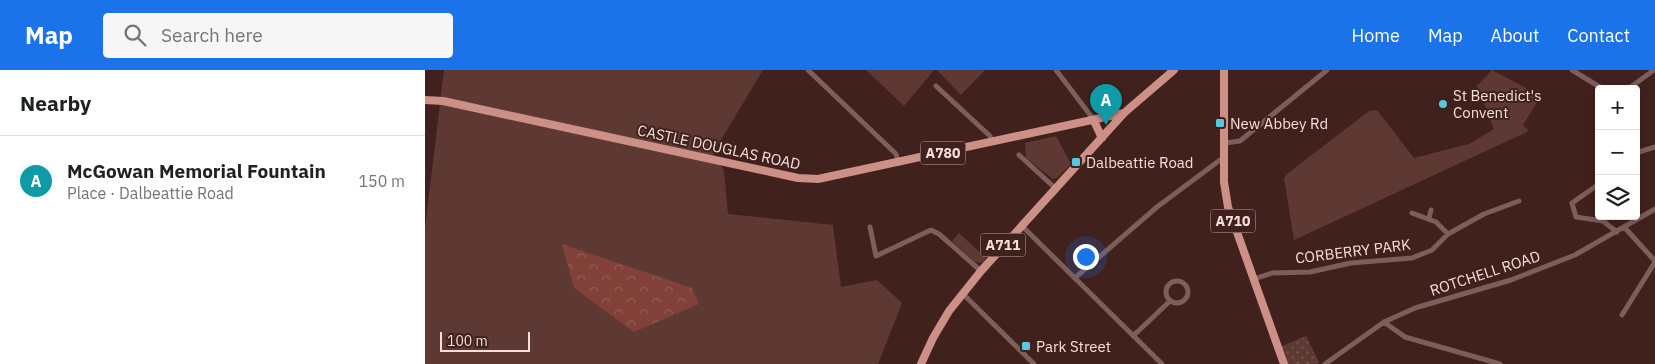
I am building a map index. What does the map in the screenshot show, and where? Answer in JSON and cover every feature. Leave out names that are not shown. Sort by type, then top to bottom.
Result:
[{"type":"main road","name":"A780","points":[[1124,113],[1173,70]]},
{"type":"main road","name":"A710","points":[[1224,70],[1224,182],[1228,207],[1284,364]]},
{"type":"main road","name":"CASTLE DOUGLAS ROAD","points":[[425,100],[443,101],[798,178],[818,180],[1124,113]]},
{"type":"main road","name":"A711","points":[[921,364],[933,338],[962,293],[1021,225],[1124,113]]},
{"type":"main road","name":"A711","points":[[1102,138],[1110,125],[1109,116]]},
{"type":"main road","points":[[1094,121],[1102,138]]},
{"type":"street","points":[[808,70],[896,154],[898,162]]},
{"type":"street","points":[[1056,70],[1094,121]]},
{"type":"street","points":[[1225,143],[1240,141],[1327,70]]},
{"type":"street","points":[[1572,70],[1596,85]]},
{"type":"street","points":[[1633,85],[1654,70]]},
{"type":"street","points":[[936,86],[990,136],[992,142]]},
{"type":"street","points":[[1640,152],[1655,147]]},
{"type":"street","points":[[1019,155],[1055,188]]},
{"type":"street","points":[[1076,277],[1157,207],[1224,158]]},
{"type":"street","points":[[1595,187],[1572,203],[1576,217],[1595,220]]},
{"type":"street","name":"CORBERRY PARK","points":[[1254,279],[1272,273],[1310,272],[1351,263],[1412,258],[1432,250],[1448,234],[1484,214],[1519,201]]},
{"type":"street","name":"ROTCHELL ROAD","points":[[1325,364],[1342,349],[1384,322],[1415,308],[1539,269],[1575,255],[1625,228],[1655,209]]},
{"type":"street","points":[[1429,218],[1431,210]]},
{"type":"street","name":"CORBERRY PARK","points":[[1412,213],[1429,218],[1448,234]]},
{"type":"street","points":[[1596,220],[1603,221],[1617,232]]},
{"type":"street","points":[[1021,225],[1076,277],[1162,364]]},
{"type":"street","points":[[870,227],[876,256],[931,230],[939,234],[981,271]]},
{"type":"street","points":[[1622,315],[1655,262],[1625,228]]},
{"type":"street","points":[[1179,281],[1185,284],[1189,295],[1184,301],[1177,303],[1170,300],[1167,294],[1169,284],[1179,281]]},
{"type":"street","points":[[962,293],[1034,364]]},
{"type":"street","points":[[1133,336],[1170,300]]},
{"type":"street","points":[[1384,322],[1405,336],[1499,364]]},
{"type":"shaded area","points":[[444,70],[763,70],[713,153],[724,171],[728,214],[833,225],[841,287],[877,280],[902,303],[878,364],[425,364],[425,228]]},
{"type":"shaded area","points":[[866,70],[934,70],[904,106]]},
{"type":"shaded area","points":[[937,70],[985,70],[961,95]]},
{"type":"shaded area","points":[[1492,70],[1541,96],[1523,125],[1529,131],[1294,240],[1284,178],[1287,174],[1369,111],[1377,110],[1414,158],[1469,144],[1494,129],[1477,86]]},
{"type":"shaded area","points":[[1056,136],[1071,164],[1057,178],[1053,179],[1026,158],[1025,143]]},
{"type":"shaded area","points":[[959,233],[986,258],[982,263],[975,262],[952,241]]},
{"type":"shaded area","points":[[1306,336],[1319,362],[1316,364],[1288,364],[1282,346]]},
{"type":"green space","points":[[562,244],[692,288],[699,304],[634,332],[574,288]]},
{"type":"place","name":"St Benedict's Convent","points":[[1443,104]]},
{"type":"place","name":"New Abbey Rd","points":[[1220,123]]},
{"type":"place","name":"McGowan Memorial Fountain","points":[[1106,125]]},
{"type":"place","name":"Dalbeattie Road","points":[[1076,162]]},
{"type":"place","name":"Park Street","points":[[1026,346]]}]
